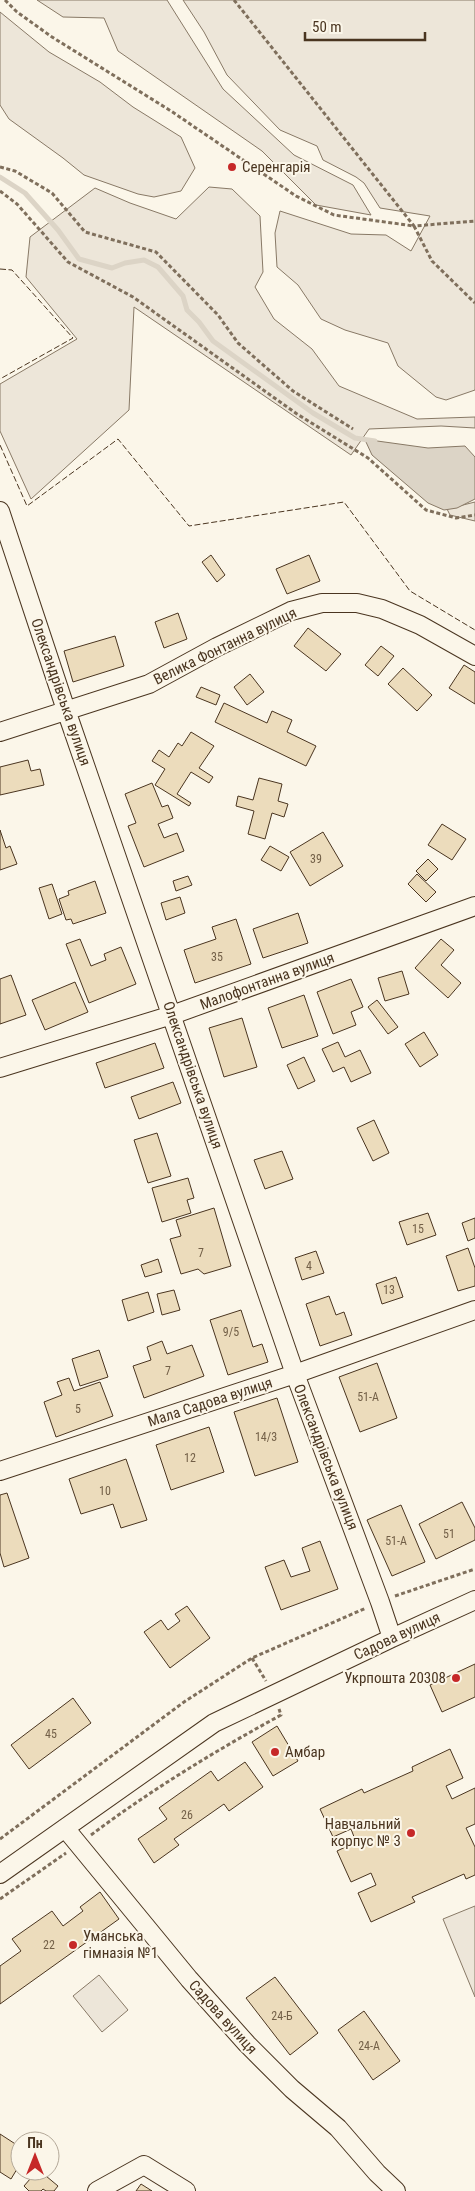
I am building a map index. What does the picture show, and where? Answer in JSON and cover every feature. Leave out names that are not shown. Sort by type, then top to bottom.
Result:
[{"type":"street","name":"Олександрівська вулиця","points":[[0,511],[66,710],[295,1374],[392,1638]]},
{"type":"street","name":"Велика Фонтанна вулиця","points":[[0,732],[149,684],[217,647],[291,612],[322,604],[357,603],[382,609],[420,625],[475,656]]},
{"type":"street","name":"Малофонтанна вулиця","points":[[0,1068],[172,1015],[475,906]]},
{"type":"street","name":"Мала Садова вулиця","points":[[0,1471],[295,1374],[475,1310]]},
{"type":"street","name":"Садова вулиця","points":[[0,1874],[214,1723],[475,1600]]},
{"type":"street","name":"Садова вулиця","points":[[65,1828],[189,1979],[247,2044],[292,2089],[338,2128],[377,2173],[396,2191]]},
{"type":"street","points":[[98,2191],[144,2165],[186,2191]]},
{"type":"path","points":[[5,0],[17,12],[52,37],[172,111],[296,196],[334,215],[414,226],[475,222]]},
{"type":"path","points":[[234,0],[414,226],[432,261],[475,304]]},
{"type":"path","points":[[0,167],[15,172],[52,193],[85,232],[156,252],[218,315],[238,343],[293,391],[354,429]]},
{"type":"path","points":[[0,191],[17,204],[68,262],[133,297],[297,414],[368,458],[426,510],[456,518],[475,515]]},
{"type":"path","points":[[0,1840],[184,1702],[252,1658],[380,1602],[475,1569]]},
{"type":"path","points":[[0,1899],[129,1807],[232,1742],[281,1715],[273,1695],[252,1658]]},
{"type":"shaded area","points":[[37,0],[167,0],[223,89],[294,155],[353,185],[371,215],[316,205],[262,151],[118,51],[104,18],[63,17]]},
{"type":"shaded area","points":[[183,0],[475,0],[475,390],[446,400],[436,397],[398,366],[388,343],[345,330],[321,319],[298,285],[277,267],[275,233],[280,211],[351,234],[386,235],[411,251],[430,216],[380,208],[364,183],[323,160],[317,146],[280,130],[227,75],[204,32]]},
{"type":"shaded area","points":[[0,12],[49,52],[100,82],[133,107],[181,137],[195,168],[181,191],[154,197],[138,194],[84,175],[9,119],[0,105]]},
{"type":"shaded area","points":[[209,187],[232,189],[260,216],[263,272],[255,287],[274,319],[312,349],[339,386],[417,419],[475,417],[475,428],[441,426],[369,429],[351,455],[134,307],[129,410],[31,499],[0,431],[0,384],[77,339],[26,277],[30,237],[95,188],[176,219]]},
{"type":"shaded area","points":[[370,440],[428,448],[465,446],[475,457],[475,499],[457,508],[444,510],[428,503],[372,455],[366,442]]},
{"type":"shaded area","points":[[475,502],[475,521],[450,515],[447,509]]},
{"type":"shaded area","points":[[475,1906],[475,1997],[443,1919]]},
{"type":"shaded area","points":[[99,1975],[128,2010],[102,2032],[73,1996]]},
{"type":"building","points":[[211,555],[225,575],[217,582],[202,562]]},
{"type":"building","points":[[309,555],[320,581],[287,594],[276,569]]},
{"type":"building","points":[[178,613],[187,639],[164,648],[155,622]]},
{"type":"building","points":[[308,628],[341,654],[326,671],[294,646]]},
{"type":"building","points":[[115,636],[124,666],[73,682],[64,651]]},
{"type":"building","points":[[381,646],[394,656],[378,676],[365,665]]},
{"type":"building","points":[[464,665],[475,672],[475,704],[449,688]]},
{"type":"building","points":[[403,668],[432,695],[417,711],[388,684]]},
{"type":"building","points":[[250,674],[264,692],[247,705],[234,687]]},
{"type":"building","points":[[201,687],[220,695],[216,705],[196,697]]},
{"type":"building","points":[[224,703],[267,723],[272,711],[292,720],[287,732],[316,746],[306,766],[215,722]]},
{"type":"building","points":[[191,732],[214,746],[199,768],[213,777],[209,783],[191,772],[177,794],[191,803],[189,806],[155,785],[165,769],[152,761],[159,750],[169,757],[178,743],[182,746]]},
{"type":"building","points":[[28,760],[31,771],[40,769],[44,785],[0,795],[0,767]]},
{"type":"building","points":[[259,778],[282,784],[278,801],[288,804],[284,817],[272,813],[265,839],[248,834],[254,811],[236,806],[238,796],[253,800]]},
{"type":"building","points":[[152,783],[162,807],[168,805],[173,818],[158,824],[164,838],[177,833],[184,851],[144,867],[128,826],[136,823],[125,794]]},
{"type":"building","points":[[442,824],[466,839],[452,860],[428,845]]},
{"type":"building","points":[[0,830],[6,848],[10,846],[17,864],[0,870]]},
{"type":"building","points":[[323,832],[343,866],[310,886],[290,852]]},
{"type":"building","points":[[270,846],[289,857],[281,871],[261,860]]},
{"type":"building","points":[[428,859],[438,869],[426,881],[416,871]]},
{"type":"building","points":[[417,874],[436,892],[426,902],[408,884]]},
{"type":"building","points":[[188,876],[192,885],[176,891],[173,881]]},
{"type":"building","points":[[95,881],[106,913],[73,924],[71,919],[66,920],[59,899],[69,895],[68,891]]},
{"type":"building","points":[[52,884],[62,914],[49,919],[39,888]]},
{"type":"building","points":[[180,897],[185,913],[166,920],[161,903]]},
{"type":"building","points":[[298,913],[308,943],[263,958],[253,929]]},
{"type":"building","points":[[236,919],[251,964],[195,983],[184,950],[216,939],[212,927]]},
{"type":"building","points":[[80,939],[91,966],[106,960],[104,954],[121,947],[136,984],[89,1003],[66,944]]},
{"type":"building","points":[[441,939],[454,950],[441,965],[461,983],[448,998],[415,968]]},
{"type":"building","points":[[402,971],[409,994],[385,1001],[378,978]]},
{"type":"building","points":[[11,975],[26,1015],[0,1024],[0,979]]},
{"type":"building","points":[[351,979],[363,1007],[351,1012],[356,1025],[333,1034],[317,992]]},
{"type":"building","points":[[75,982],[88,1012],[45,1030],[32,1000]]},
{"type":"building","points":[[304,995],[318,1036],[282,1048],[268,1008]]},
{"type":"building","points":[[377,1000],[398,1027],[388,1034],[368,1007]]},
{"type":"building","points":[[242,1018],[257,1067],[224,1077],[209,1028]]},
{"type":"building","points":[[424,1032],[438,1055],[420,1067],[405,1044]]},
{"type":"building","points":[[338,1042],[345,1057],[360,1050],[371,1073],[351,1082],[344,1067],[333,1072],[322,1049]]},
{"type":"building","points":[[155,1043],[164,1068],[105,1088],[96,1063]]},
{"type":"building","points":[[304,1057],[315,1081],[298,1089],[287,1065]]},
{"type":"building","points":[[173,1082],[181,1103],[139,1119],[131,1097]]},
{"type":"building","points":[[374,1120],[389,1153],[373,1161],[357,1128]]},
{"type":"building","points":[[157,1133],[171,1176],[148,1183],[134,1140]]},
{"type":"building","points":[[282,1151],[293,1179],[265,1189],[254,1160]]},
{"type":"building","points":[[188,1178],[194,1198],[187,1200],[191,1213],[162,1222],[152,1188]]},
{"type":"building","points":[[214,1208],[231,1266],[204,1274],[198,1269],[181,1274],[170,1239],[181,1236],[176,1220]]},
{"type":"building","points":[[428,1213],[436,1235],[407,1245],[399,1222]]},
{"type":"building","points":[[475,1218],[475,1238],[468,1241],[462,1223]]},
{"type":"building","points":[[468,1248],[475,1268],[475,1286],[458,1291],[446,1256]]},
{"type":"building","points":[[316,1251],[324,1273],[302,1280],[295,1258]]},
{"type":"building","points":[[158,1259],[162,1272],[145,1277],[141,1265]]},
{"type":"building","points":[[396,1277],[403,1297],[382,1304],[376,1284]]},
{"type":"building","points":[[174,1290],[180,1310],[162,1315],[157,1294]]},
{"type":"building","points":[[148,1292],[154,1312],[128,1321],[122,1300]]},
{"type":"building","points":[[329,1296],[336,1315],[344,1312],[352,1335],[320,1346],[306,1304]]},
{"type":"building","points":[[241,1310],[253,1347],[262,1344],[268,1362],[228,1375],[210,1320]]},
{"type":"building","points":[[162,1341],[167,1354],[192,1345],[204,1376],[144,1398],[133,1366],[151,1360],[147,1347]]},
{"type":"building","points":[[99,1350],[108,1377],[80,1386],[72,1359]]},
{"type":"building","points":[[377,1363],[397,1418],[360,1432],[339,1377]]},
{"type":"building","points":[[69,1378],[74,1391],[100,1382],[113,1416],[56,1437],[44,1402],[62,1395],[57,1382]]},
{"type":"building","points":[[277,1398],[298,1462],[255,1476],[234,1412]]},
{"type":"building","points":[[209,1427],[224,1472],[171,1490],[156,1445]]},
{"type":"building","points":[[126,1459],[147,1520],[121,1528],[113,1504],[81,1514],[69,1479]]},
{"type":"building","points":[[7,1493],[29,1558],[4,1567],[0,1553],[0,1495]]},
{"type":"building","points":[[462,1502],[475,1528],[475,1540],[436,1559],[419,1524]]},
{"type":"building","points":[[401,1505],[425,1562],[392,1576],[367,1520]]},
{"type":"building","points":[[320,1541],[338,1589],[281,1610],[265,1567],[284,1560],[291,1577],[310,1571],[302,1548]]},
{"type":"building","points":[[187,1606],[210,1638],[170,1668],[144,1632],[161,1620],[168,1630],[180,1621],[175,1614]]},
{"type":"building","points":[[475,1664],[475,1697],[442,1712],[430,1685]]},
{"type":"building","points":[[73,1698],[91,1723],[29,1769],[11,1745]]},
{"type":"building","name":"Амбар","points":[[277,1726],[298,1761],[273,1776],[252,1742]]},
{"type":"building","name":"Навчальний корпус № 3","points":[[450,1749],[463,1778],[446,1786],[452,1799],[475,1788],[475,1824],[466,1828],[475,1847],[475,1875],[466,1879],[464,1874],[412,1897],[415,1902],[371,1922],[358,1893],[376,1885],[371,1873],[351,1882],[337,1851],[356,1842],[351,1829],[333,1837],[320,1809],[362,1789],[364,1793],[413,1771],[412,1767]]},
{"type":"building","points":[[245,1762],[263,1787],[229,1811],[224,1804],[174,1839],[179,1845],[154,1863],[138,1839],[167,1819],[159,1808],[211,1771],[218,1781]]},
{"type":"building","points":[[100,1892],[119,1919],[0,2004],[0,1966],[21,1951],[12,1939],[52,1911],[63,1926],[83,1911],[80,1907]]},
{"type":"building","points":[[275,1977],[318,2033],[290,2055],[246,1998]]},
{"type":"building","points":[[364,2011],[400,2061],[373,2080],[338,2030]]},
{"type":"building","points":[[0,2134],[10,2140],[10,2178],[0,2172]]},
{"type":"building","points":[[28,2181],[52,2181],[58,2186],[54,2191],[43,2189],[41,2191],[29,2191],[24,2186]]},
{"type":"building","points":[[141,2184],[152,2191],[136,2191]]},
{"type":"waterway","points":[[0,177],[25,193],[58,230],[79,259],[112,268],[125,263],[144,260],[158,267],[183,296],[187,310],[213,341],[313,413],[355,438],[375,441]]},
{"type":"fence","points":[[0,269],[12,270],[73,338],[0,379]]},
{"type":"fence","points":[[0,445],[27,506],[118,439],[189,526],[344,502],[410,591],[475,630]]},
{"type":"place","name":"Серенгарія","points":[[232,167]]},
{"type":"place","name":"Укрпошта 20308","points":[[456,1678]]},
{"type":"place","name":"Амбар","points":[[275,1752]]},
{"type":"place","name":"Навчальний корпус № 3","points":[[411,1833]]},
{"type":"place","name":"Уманська гімназія №1","points":[[73,1945]]}]
